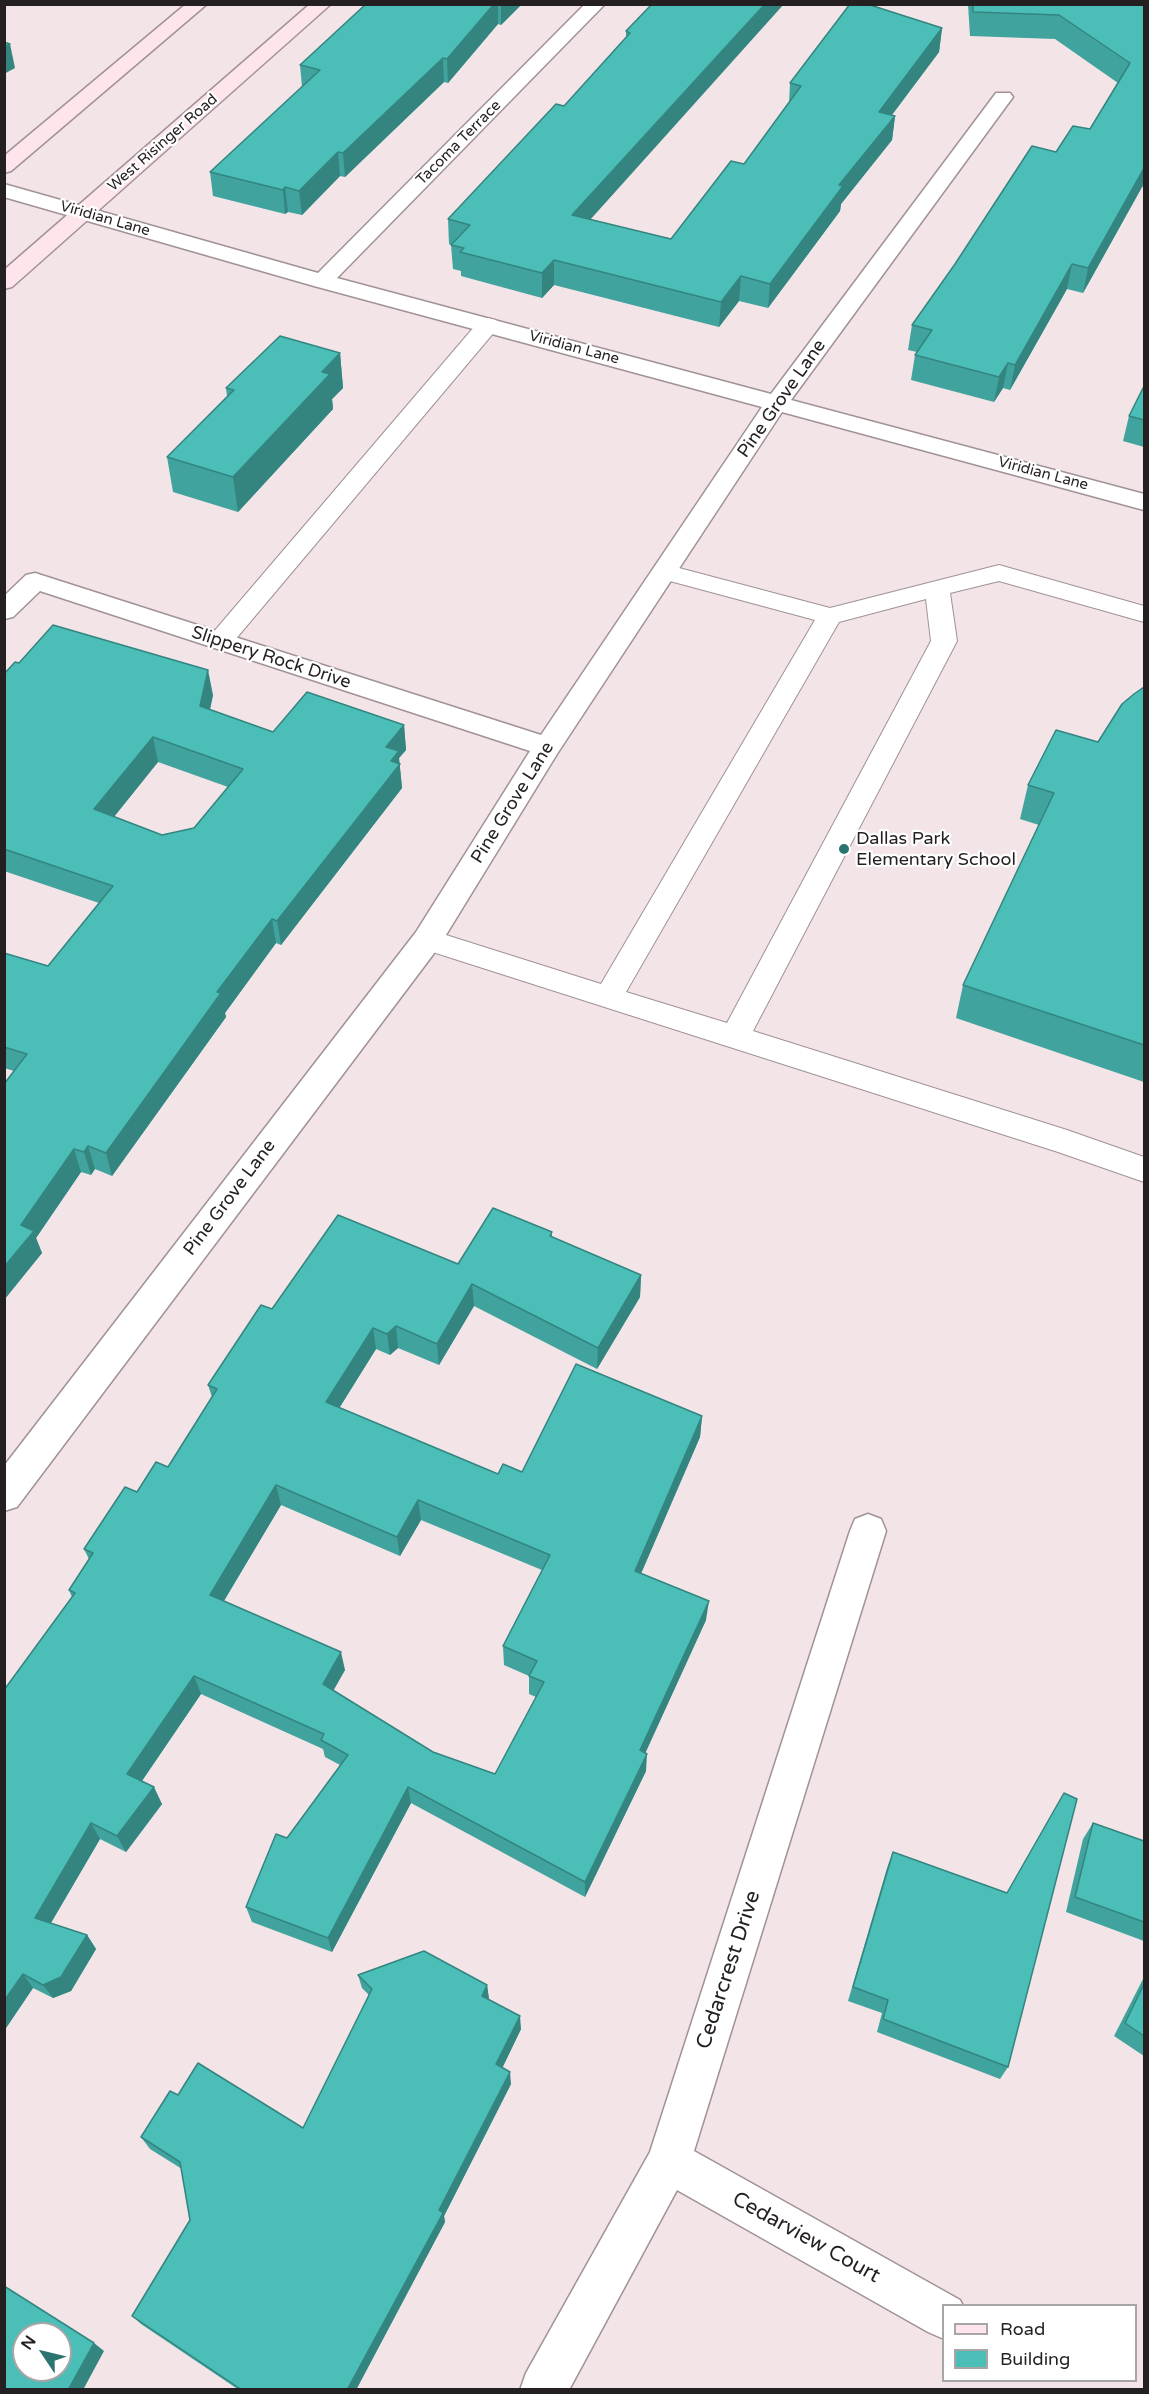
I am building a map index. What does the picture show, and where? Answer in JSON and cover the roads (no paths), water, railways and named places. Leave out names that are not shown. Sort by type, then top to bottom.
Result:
[{"type":"main road","points":[[4,167],[198,4]]},
{"type":"main road","name":"West Risinger Road","points":[[4,282],[322,4]]},
{"type":"street","name":"Tacoma Terrace","points":[[322,281],[596,4]]},
{"type":"street","name":"Pine Grove Lane","points":[[4,1495],[427,940],[547,747],[777,402],[1003,97]]},
{"type":"street","name":"Viridian Lane","points":[[4,190],[322,281],[1144,502]]},
{"type":"street","name":"Slippery Rock Drive","points":[[4,611],[35,581],[547,747]]},
{"type":"street","name":"Cedarcrest Drive","points":[[543,2390],[669,2161],[867,1531]]},
{"type":"street","name":"Cedarview Court","points":[[669,2161],[942,2315]]},
{"type":"lane","points":[[220,641],[488,325]]},
{"type":"lane","points":[[664,572],[830,616],[999,573],[1144,614]]},
{"type":"lane","points":[[735,1037],[944,641],[937,588]]},
{"type":"lane","points":[[608,997],[830,616]]},
{"type":"lane","points":[[427,940],[1067,1142],[1144,1170]]},
{"type":"place","name":"Dallas Park Elementary School","points":[[844,849]]}]
